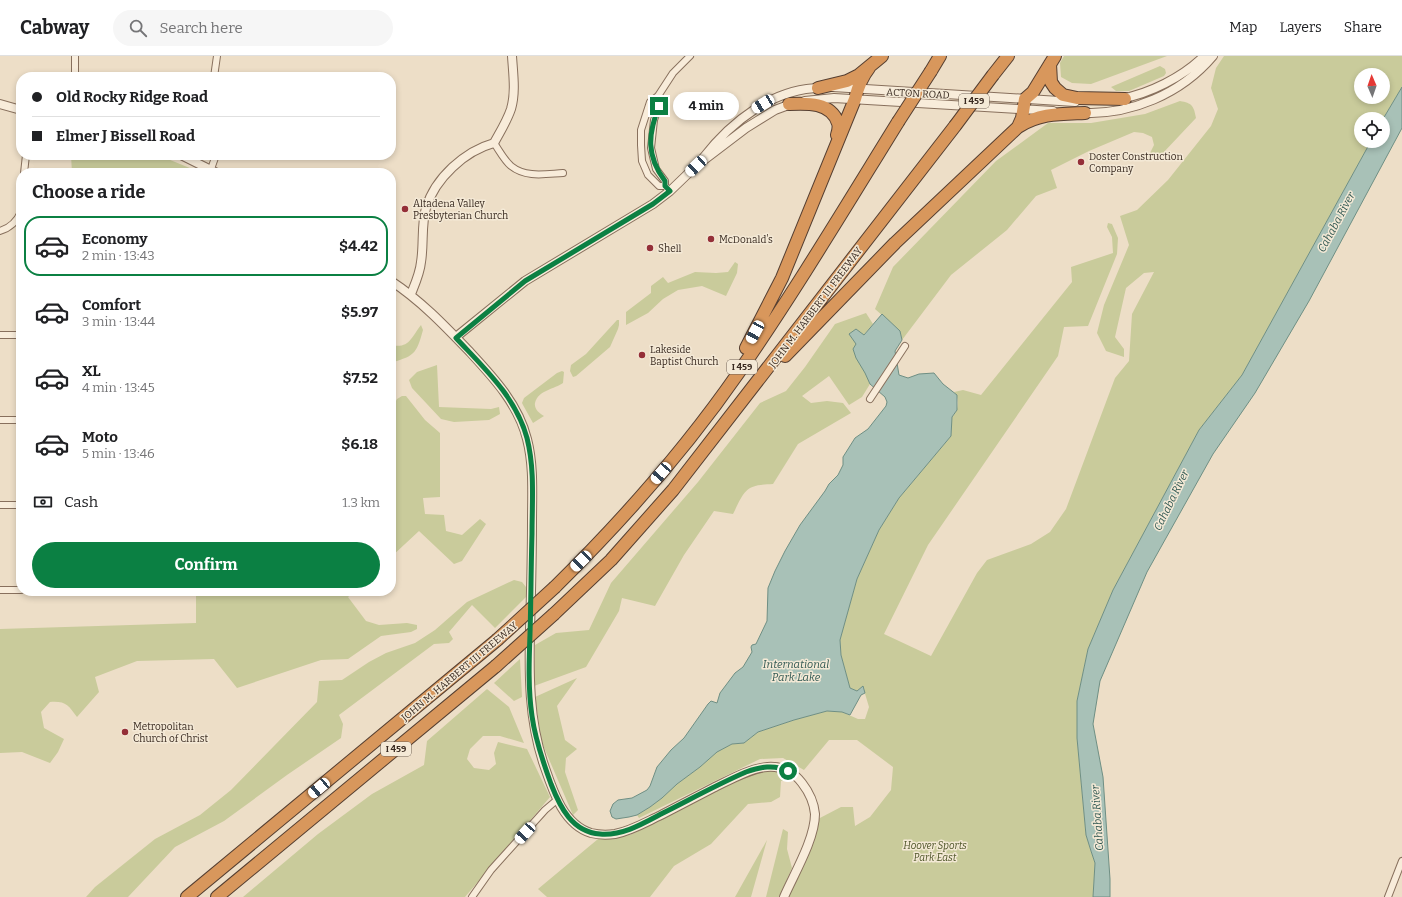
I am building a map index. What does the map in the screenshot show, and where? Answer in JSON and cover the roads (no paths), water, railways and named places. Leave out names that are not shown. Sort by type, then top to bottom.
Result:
[{"type":"highway","points":[[718,401],[782,278],[862,76],[882,56]]},
{"type":"highway","name":"JOHN M. HARBERT III FREEWAY","points":[[187,897],[497,640],[555,587],[611,531],[672,461],[718,401],[773,321],[940,56]]},
{"type":"highway","name":"JOHN M. HARBERT III FREEWAY","points":[[217,897],[496,666],[611,560],[673,490],[1008,56]]},
{"type":"highway","points":[[1052,60],[1051,82],[1063,95],[1077,98],[1125,99]]},
{"type":"highway","points":[[1018,127],[1022,118],[1024,104],[1052,60]]},
{"type":"highway","points":[[818,88],[847,81],[869,68]]},
{"type":"highway","points":[[790,104],[806,103],[821,105],[832,112],[839,123],[836,142]]},
{"type":"highway","points":[[764,373],[792,350],[895,243],[1018,127],[1038,116],[1085,113]]},
{"type":"street","points":[[75,56],[75,72]]},
{"type":"street","points":[[215,72],[217,56]]},
{"type":"street","points":[[411,294],[421,264],[426,208],[436,186],[445,174],[460,161],[486,145],[494,143],[512,108],[514,89],[512,56]]},
{"type":"street","points":[[658,96],[659,106],[654,120],[651,148],[656,169],[665,181],[667,188],[659,186],[648,175],[642,161],[641,130],[650,102],[658,96],[674,73],[690,56]]},
{"type":"street","name":"ACTON ROAD","points":[[1024,104],[1094,102],[1125,99],[1140,95],[1185,71],[1204,56]]},
{"type":"street","name":"ACTON ROAD","points":[[696,166],[715,142],[752,111],[763,104],[788,94],[818,88],[856,94],[1024,104],[1085,113],[1113,111],[1126,109],[1152,100],[1182,84],[1199,71],[1214,56]]},
{"type":"street","name":"ACTON ROAD","points":[[456,338],[525,281],[653,204],[667,188],[761,118],[790,104],[856,94]]},
{"type":"street","points":[[0,104],[16,109]]},
{"type":"street","points":[[494,143],[510,165],[523,173],[531,175],[563,173]]},
{"type":"street","points":[[191,160],[208,168]]},
{"type":"street","points":[[0,231],[11,225],[16,218]]},
{"type":"street","points":[[396,284],[411,294],[456,338],[505,392],[522,424],[529,448],[533,471],[530,703],[538,747],[558,799],[570,820],[580,828],[595,834],[616,834],[636,826],[746,772],[766,767],[783,768],[793,773],[805,788],[812,801],[814,815],[814,823],[810,837],[784,897]]},
{"type":"street","points":[[0,335],[16,335]]},
{"type":"street","points":[[870,399],[905,346]]},
{"type":"street","points":[[0,420],[16,420]]},
{"type":"street","points":[[0,505],[16,505]]},
{"type":"street","points":[[0,590],[16,590]]},
{"type":"street","points":[[472,897],[491,870],[545,810],[558,799]]},
{"type":"street","points":[[1388,897],[1402,861]]},
{"type":"water","name":"Cahaba River","points":[[1402,87],[1402,128],[1309,301],[1255,393],[1213,454],[1147,572],[1100,681],[1093,724],[1103,777],[1110,897],[1093,897],[1095,863],[1086,835],[1077,738],[1077,701],[1088,649],[1113,590],[1199,430],[1242,375],[1367,148],[1390,148],[1390,112],[1387,112]]},
{"type":"water","name":"International Park Lake","points":[[882,314],[900,331],[902,340],[895,351],[899,375],[908,378],[919,374],[934,373],[943,384],[957,395],[957,410],[952,417],[951,436],[899,498],[879,530],[857,579],[840,640],[841,655],[850,688],[857,691],[863,686],[865,693],[861,695],[850,715],[842,712],[827,711],[758,732],[744,743],[732,744],[717,752],[662,798],[637,815],[616,819],[612,817],[610,811],[613,804],[618,800],[632,798],[647,790],[657,767],[671,750],[684,738],[708,704],[711,701],[717,703],[720,693],[735,673],[743,667],[752,652],[752,645],[756,644],[767,621],[768,588],[785,551],[800,525],[829,484],[838,475],[843,465],[843,457],[855,438],[868,429],[886,406],[887,402],[885,397],[870,384],[856,358],[853,349],[856,344],[849,334],[856,329],[864,335]]},
{"type":"place","name":"Doster Construction Company","points":[[1081,162]]},
{"type":"place","name":"Altadena Valley Presbyterian Church","points":[[405,209]]},
{"type":"place","name":"McDonald's","points":[[711,239]]},
{"type":"place","name":"Shell","points":[[650,248]]},
{"type":"place","name":"Lakeside Baptist Church","points":[[642,355]]},
{"type":"place","name":"Metropolitan Church of Christ","points":[[125,732]]},
{"type":"park label","name":"Hoover Sports Park East","points":[[935,850]]}]
